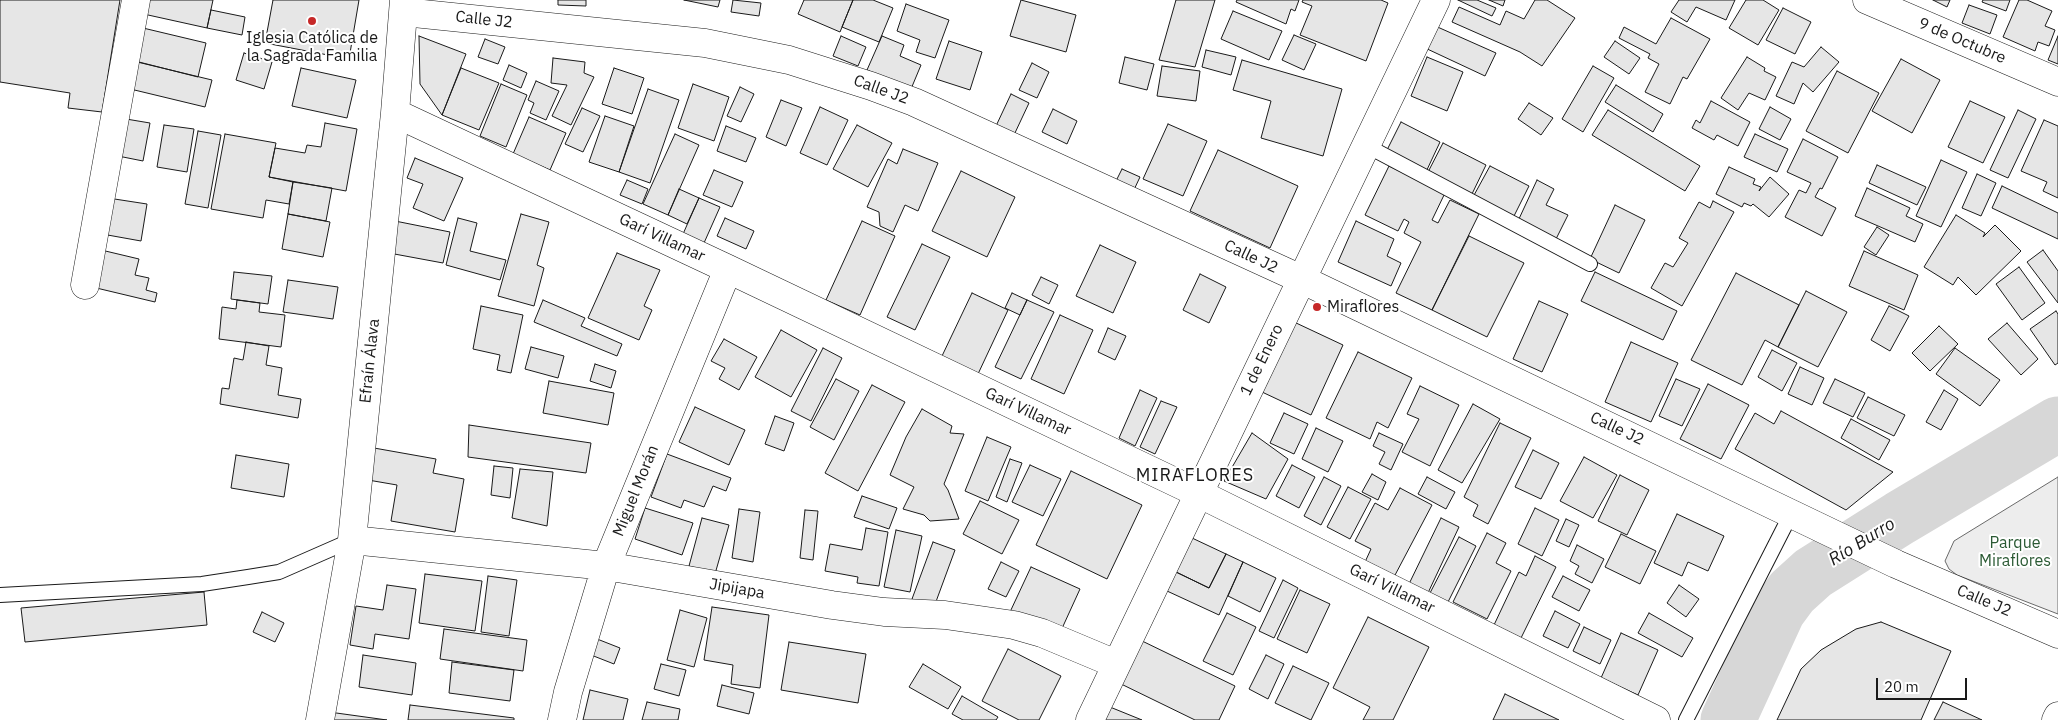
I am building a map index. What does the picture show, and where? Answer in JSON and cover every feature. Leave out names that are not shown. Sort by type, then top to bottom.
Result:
[{"type":"street","points":[[85,285],[136,0]]},
{"type":"street","name":"1 de Enero","points":[[1090,720],[1436,0]]},
{"type":"street","name":"9 de Octubre","points":[[1867,0],[2058,82]]},
{"type":"street","name":"Efraín Álava","points":[[320,720],[352,540],[404,6]]},
{"type":"street","name":"Calle J2","points":[[404,6],[705,43],[789,60],[830,72],[914,102],[1301,279],[1792,512],[1896,564],[2058,634]]},
{"type":"street","name":"Garí Villamar","points":[[395,113],[1198,493],[1656,720]]},
{"type":"street","name":"Miguel Morán","points":[[562,720],[568,692],[606,566],[728,269]]},
{"type":"street","name":"Jipijapa","points":[[352,540],[606,566],[832,605],[884,612],[945,615],[1014,625],[1042,633],[1116,664]]},
{"type":"street","points":[[2056,720],[2058,716]]},
{"type":"lane","points":[[1367,146],[1590,264]]},
{"type":"lane","points":[[1686,720],[1792,512]]},
{"type":"lane","points":[[0,595],[202,584],[248,578],[279,572],[352,540]]},
{"type":"green space","name":"Parque Miraflores","points":[[2058,477],[2058,614],[1957,575],[1949,569],[1945,561],[1954,541]]},
{"type":"building","points":[[0,0],[120,0],[102,112],[68,108],[70,93],[0,82]]},
{"type":"building","points":[[142,0],[213,0],[207,28],[139,13]]},
{"type":"building","name":"Iglesia Católica de la Sagrada Familia","points":[[273,0],[359,0],[349,59],[265,43]]},
{"type":"building","points":[[558,0],[586,0],[586,6],[558,5]]},
{"type":"building","points":[[684,0],[720,0],[718,7]]},
{"type":"building","points":[[733,0],[761,3],[759,16],[731,12]]},
{"type":"building","points":[[804,0],[853,0],[840,32],[798,14]]},
{"type":"building","points":[[853,0],[873,0],[893,8],[879,42],[842,27]]},
{"type":"building","points":[[1021,0],[1076,15],[1066,52],[1010,36]]},
{"type":"building","points":[[1176,0],[1215,0],[1195,67],[1159,60]]},
{"type":"building","points":[[1237,0],[1299,0],[1295,11],[1291,9],[1286,24],[1236,2]]},
{"type":"building","points":[[1303,0],[1381,0],[1388,3],[1366,61],[1300,35],[1312,6],[1302,2]]},
{"type":"building","points":[[1458,0],[1477,0],[1496,8],[1492,16]]},
{"type":"building","points":[[1489,0],[1505,0],[1503,6]]},
{"type":"building","points":[[1535,0],[1547,0],[1575,18],[1542,66],[1520,52],[1452,22],[1459,7],[1500,25],[1506,11],[1524,19]]},
{"type":"building","points":[[1679,0],[1735,0],[1726,20],[1696,7],[1687,22],[1671,12]]},
{"type":"building","points":[[1746,0],[1763,0],[1779,10],[1758,45],[1729,28]]},
{"type":"building","points":[[1933,0],[1950,0],[1947,7]]},
{"type":"building","points":[[1983,0],[2010,0],[2006,11],[1982,2]]},
{"type":"building","points":[[2019,0],[2027,0],[2052,11],[2045,26],[2055,30],[2049,46],[2038,42],[2035,51],[2003,37]]},
{"type":"building","points":[[906,4],[949,20],[935,58],[916,52],[920,40],[897,31]]},
{"type":"building","points":[[1969,5],[1997,15],[1990,34],[1962,23]]},
{"type":"building","points":[[1783,8],[1811,22],[1795,54],[1766,40]]},
{"type":"building","points":[[211,10],[245,17],[242,35],[207,28]]},
{"type":"building","points":[[1233,11],[1282,31],[1269,60],[1221,39]]},
{"type":"building","points":[[1671,18],[1710,39],[1687,79],[1683,77],[1670,104],[1645,92],[1659,64],[1648,58],[1650,54],[1619,38],[1624,27],[1656,44]]},
{"type":"building","points":[[1433,25],[1496,53],[1485,76],[1423,47]]},
{"type":"building","points":[[143,28],[206,43],[198,77],[135,61]]},
{"type":"building","points":[[1294,35],[1316,44],[1304,70],[1282,60]]},
{"type":"building","points":[[419,36],[466,54],[442,115],[420,84]]},
{"type":"building","points":[[841,36],[866,47],[858,66],[833,56]]},
{"type":"building","points":[[882,36],[904,45],[900,56],[921,65],[911,89],[867,70]]},
{"type":"building","points":[[2058,36],[2058,64],[2048,60]]},
{"type":"building","points":[[485,39],[505,47],[498,64],[478,57]]},
{"type":"building","points":[[949,41],[982,52],[970,90],[936,79]]},
{"type":"building","points":[[1615,41],[1640,58],[1629,74],[1604,57]]},
{"type":"building","points":[[1821,47],[1839,62],[1813,92],[1803,83],[1794,104],[1776,96],[1792,62],[1804,67]]},
{"type":"building","points":[[1206,50],[1236,57],[1231,75],[1202,67]]},
{"type":"building","points":[[244,53],[272,62],[264,89],[236,80]]},
{"type":"building","points":[[1125,57],[1154,64],[1147,90],[1119,83]]},
{"type":"building","points":[[1427,57],[1463,72],[1447,111],[1411,96]]},
{"type":"building","points":[[1747,57],[1765,68],[1764,71],[1776,77],[1765,100],[1749,93],[1738,110],[1721,98]]},
{"type":"building","points":[[553,58],[585,62],[584,73],[594,77],[571,125],[552,116],[567,85],[551,83]]},
{"type":"building","points":[[1901,59],[1940,80],[1912,133],[1872,111]]},
{"type":"building","points":[[129,60],[212,80],[205,107],[122,87]]},
{"type":"building","points":[[1242,60],[1342,89],[1323,156],[1261,138],[1271,101],[1233,90]]},
{"type":"building","points":[[1032,63],[1049,72],[1037,98],[1019,90]]},
{"type":"building","points":[[509,65],[527,73],[521,88],[503,80]]},
{"type":"building","points":[[1162,66],[1200,71],[1196,101],[1157,96]]},
{"type":"building","points":[[1593,66],[1614,78],[1583,132],[1562,119]]},
{"type":"building","points":[[301,68],[356,80],[347,118],[292,106]]},
{"type":"building","points":[[461,68],[499,83],[479,130],[442,115]]},
{"type":"building","points":[[614,68],[644,78],[632,114],[602,104]]},
{"type":"building","points":[[1837,71],[1879,93],[1848,153],[1806,131]]},
{"type":"building","points":[[536,81],[559,91],[546,120],[530,113],[534,103],[528,100]]},
{"type":"building","points":[[501,84],[527,95],[506,147],[480,136]]},
{"type":"building","points":[[693,84],[729,97],[714,141],[678,128]]},
{"type":"building","points":[[1616,85],[1663,114],[1653,132],[1605,102]]},
{"type":"building","points":[[740,87],[754,94],[741,122],[727,116]]},
{"type":"building","points":[[648,89],[679,100],[650,183],[619,172]]},
{"type":"building","points":[[1011,94],[1029,103],[1014,135],[996,126]]},
{"type":"building","points":[[781,100],[802,108],[786,146],[766,137]]},
{"type":"building","points":[[1711,101],[1750,122],[1738,146],[1717,135],[1714,140],[1692,128],[1696,120],[1700,123]]},
{"type":"building","points":[[1970,101],[2005,117],[1983,163],[1948,147]]},
{"type":"building","points":[[1529,103],[1553,118],[1541,135],[1518,119]]},
{"type":"building","points":[[820,107],[848,120],[827,165],[800,153]]},
{"type":"building","points":[[1770,107],[1791,119],[1780,140],[1759,129]]},
{"type":"building","points":[[582,108],[600,116],[583,152],[565,144]]},
{"type":"building","points":[[1053,109],[1077,121],[1067,144],[1042,132]]},
{"type":"building","points":[[1608,110],[1700,166],[1685,191],[1592,135]]},
{"type":"building","points":[[2018,110],[2036,119],[2008,178],[1990,170]]},
{"type":"building","points":[[605,116],[634,126],[619,172],[589,162]]},
{"type":"building","points":[[529,117],[566,133],[550,170],[513,154]]},
{"type":"building","points":[[120,118],[150,123],[143,161],[113,155]]},
{"type":"building","points":[[2044,120],[2058,126],[2058,198],[2043,191],[2047,182],[2021,171]]},
{"type":"building","points":[[1401,122],[1440,142],[1425,174],[1385,154]]},
{"type":"building","points":[[325,123],[357,129],[346,191],[269,177],[275,148],[305,153],[307,145],[321,147]]},
{"type":"building","points":[[1168,124],[1207,141],[1183,196],[1143,179]]},
{"type":"building","points":[[164,125],[194,129],[187,172],[157,167]]},
{"type":"building","points":[[857,125],[892,143],[868,187],[833,169]]},
{"type":"building","points":[[726,126],[756,138],[746,162],[717,151]]},
{"type":"building","points":[[198,131],[221,135],[208,208],[185,204]]},
{"type":"building","points":[[225,134],[276,143],[269,177],[293,182],[289,204],[266,200],[263,218],[211,209]]},
{"type":"building","points":[[675,134],[699,145],[668,215],[643,204]]},
{"type":"building","points":[[1755,134],[1788,149],[1777,172],[1744,157]]},
{"type":"building","points":[[1803,139],[1838,157],[1822,189],[1820,188],[1815,197],[1836,208],[1822,236],[1785,217],[1799,190],[1806,193],[1811,183],[1787,172]]},
{"type":"building","points":[[1443,143],[1486,165],[1471,196],[1427,174]]},
{"type":"building","points":[[903,149],[938,163],[918,211],[905,205],[893,232],[880,226],[879,212],[867,207],[888,159],[897,164]]},
{"type":"building","points":[[1218,150],[1298,186],[1270,248],[1190,211]]},
{"type":"building","points":[[415,158],[463,178],[444,221],[413,208],[423,184],[407,178]]},
{"type":"building","points":[[1941,160],[1967,172],[1941,227],[1916,216]]},
{"type":"building","points":[[1877,165],[1926,187],[1917,205],[1869,183]]},
{"type":"building","points":[[1389,166],[1445,193],[1432,220],[1438,223],[1450,200],[1479,214],[1432,310],[1396,293],[1421,242],[1404,233],[1409,222],[1404,219],[1398,231],[1365,215]]},
{"type":"building","points":[[1490,166],[1529,186],[1513,218],[1473,197]]},
{"type":"building","points":[[1729,167],[1755,179],[1753,184],[1761,187],[1759,191],[1770,177],[1789,194],[1769,217],[1753,204],[1751,206],[1744,203],[1742,207],[1716,194]]},
{"type":"building","points":[[1122,169],[1140,177],[1132,194],[1114,185]]},
{"type":"building","points":[[714,170],[743,182],[732,207],[703,195]]},
{"type":"building","points":[[961,171],[1015,197],[987,257],[932,231]]},
{"type":"building","points":[[1977,174],[1996,183],[1981,216],[1962,208]]},
{"type":"building","points":[[627,180],[648,189],[642,204],[620,195]]},
{"type":"building","points":[[1537,180],[1554,189],[1546,205],[1568,215],[1556,239],[1518,221]]},
{"type":"building","points":[[293,182],[332,188],[326,221],[288,214]]},
{"type":"building","points":[[2002,186],[2058,213],[2058,239],[1992,208]]},
{"type":"building","points":[[1867,188],[1910,208],[1906,216],[1923,224],[1915,242],[1855,216]]},
{"type":"building","points":[[679,189],[699,198],[687,224],[668,215]]},
{"type":"building","points":[[108,198],[147,204],[141,241],[102,234]]},
{"type":"building","points":[[699,198],[720,207],[704,243],[683,234]]},
{"type":"building","points":[[1713,201],[1734,212],[1682,306],[1651,288],[1665,263],[1673,267],[1688,243],[1679,238],[1699,202],[1710,208]]},
{"type":"building","points":[[1615,205],[1645,220],[1619,273],[1590,259]]},
{"type":"building","points":[[288,214],[330,222],[323,257],[282,249]]},
{"type":"building","points":[[521,214],[549,222],[537,265],[544,268],[534,306],[498,296]]},
{"type":"building","points":[[1956,215],[1985,233],[1983,237],[1995,225],[2021,251],[1976,295],[1958,277],[1953,285],[1924,267]]},
{"type":"building","points":[[458,218],[477,223],[470,251],[506,260],[500,280],[446,265]]},
{"type":"building","points":[[725,218],[754,231],[746,249],[717,236]]},
{"type":"building","points":[[395,221],[450,232],[443,263],[389,253]]},
{"type":"building","points":[[862,221],[895,236],[860,315],[826,300]]},
{"type":"building","points":[[1356,221],[1394,239],[1387,256],[1401,263],[1391,286],[1338,262]]},
{"type":"building","points":[[1877,227],[1889,235],[1876,255],[1864,247]]},
{"type":"building","points":[[1469,236],[1524,263],[1487,337],[1432,310]]},
{"type":"building","points":[[922,244],[950,257],[915,330],[887,317]]},
{"type":"building","points":[[1100,245],[1136,262],[1113,313],[1076,296]]},
{"type":"building","points":[[97,249],[139,259],[135,275],[149,278],[146,290],[157,293],[155,302],[88,286]]},
{"type":"building","points":[[2043,250],[2058,271],[2058,303],[2027,262]]},
{"type":"building","points":[[1864,251],[1918,275],[1904,310],[1849,286]]},
{"type":"building","points":[[617,253],[660,270],[644,306],[652,310],[639,340],[588,318]]},
{"type":"building","points":[[2019,267],[2045,303],[2022,320],[1996,284]]},
{"type":"building","points":[[234,272],[272,276],[268,304],[231,299]]},
{"type":"building","points":[[1595,272],[1677,311],[1663,340],[1581,301]]},
{"type":"building","points":[[1736,273],[1799,305],[1778,347],[1765,340],[1742,385],[1691,360]]},
{"type":"building","points":[[1200,274],[1226,287],[1209,323],[1183,310]]},
{"type":"building","points":[[1041,277],[1058,285],[1049,304],[1032,295]]},
{"type":"building","points":[[288,280],[338,287],[333,319],[283,312]]},
{"type":"building","points":[[1806,291],[1847,312],[1818,367],[1778,347]]},
{"type":"building","points":[[972,293],[1008,310],[978,374],[942,356]]},
{"type":"building","points":[[1012,293],[1027,300],[1020,315],[1005,308]]},
{"type":"building","points":[[237,300],[260,303],[259,312],[285,315],[281,347],[219,339],[222,307],[236,309]]},
{"type":"building","points":[[543,300],[585,318],[581,326],[622,344],[617,356],[534,322]]},
{"type":"building","points":[[1027,300],[1054,312],[1021,379],[995,367]]},
{"type":"building","points":[[1539,301],[1568,314],[1542,372],[1513,359]]},
{"type":"building","points":[[481,306],[523,315],[511,373],[497,370],[500,355],[473,349]]},
{"type":"building","points":[[1889,306],[1909,316],[1890,351],[1871,340]]},
{"type":"building","points":[[2056,311],[2058,314],[2058,363],[2055,365],[2030,329]]},
{"type":"building","points":[[1060,315],[1093,330],[1064,394],[1031,379]]},
{"type":"building","points":[[1294,322],[1343,345],[1311,415],[1262,392]]},
{"type":"building","points":[[2007,323],[2038,359],[2021,375],[1988,339]]},
{"type":"building","points":[[1939,326],[1958,344],[1930,371],[1912,353]]},
{"type":"building","points":[[1108,328],[1126,336],[1115,360],[1098,352]]},
{"type":"building","points":[[781,330],[817,350],[791,397],[755,377]]},
{"type":"building","points":[[724,339],[757,357],[739,390],[719,379],[725,368],[711,361]]},
{"type":"building","points":[[246,342],[269,346],[266,365],[282,368],[278,395],[301,399],[298,418],[220,404],[222,388],[229,389],[234,358],[243,360]]},
{"type":"building","points":[[1631,342],[1678,363],[1651,422],[1605,402]]},
{"type":"building","points":[[531,347],[564,356],[558,378],[525,369]]},
{"type":"building","points":[[823,348],[842,358],[811,421],[791,411]]},
{"type":"building","points":[[1955,348],[2000,380],[1980,406],[1936,374]]},
{"type":"building","points":[[1772,350],[1797,363],[1782,391],[1758,377]]},
{"type":"building","points":[[1358,352],[1412,378],[1388,428],[1377,422],[1370,439],[1326,418]]},
{"type":"building","points":[[595,364],[616,371],[611,388],[590,381]]},
{"type":"building","points":[[1800,367],[1824,378],[1812,405],[1788,394]]},
{"type":"building","points":[[836,379],[859,391],[834,440],[810,427]]},
{"type":"building","points":[[1676,379],[1700,389],[1682,426],[1659,416]]},
{"type":"building","points":[[1835,379],[1865,393],[1853,417],[1823,403]]},
{"type":"building","points":[[549,381],[614,393],[608,425],[543,413]]},
{"type":"building","points":[[1708,384],[1749,405],[1721,459],[1680,439]]},
{"type":"building","points":[[872,385],[905,402],[858,491],[825,473]]},
{"type":"building","points":[[1420,386],[1459,405],[1430,466],[1402,452],[1419,419],[1407,414]]},
{"type":"building","points":[[1140,390],[1157,398],[1135,446],[1119,438]]},
{"type":"building","points":[[1944,390],[1958,399],[1941,430],[1926,422]]},
{"type":"building","points":[[1868,397],[1905,415],[1894,436],[1857,418]]},
{"type":"building","points":[[1161,401],[1177,407],[1155,454],[1140,447]]},
{"type":"building","points":[[1473,404],[1500,419],[1462,483],[1438,470]]},
{"type":"building","points":[[695,407],[745,430],[729,465],[679,442]]},
{"type":"building","points":[[922,409],[952,426],[950,433],[964,434],[944,484],[959,519],[930,521],[924,515],[903,509],[914,487],[890,475],[906,437]]},
{"type":"building","points":[[1781,411],[1893,472],[1846,510],[1735,449],[1755,413],[1774,424]]},
{"type":"building","points":[[1284,413],[1308,424],[1294,454],[1270,443]]},
{"type":"building","points":[[775,416],[794,423],[784,451],[765,444]]},
{"type":"building","points":[[1851,419],[1890,440],[1879,460],[1841,438]]},
{"type":"building","points":[[1500,423],[1531,438],[1488,524],[1473,516],[1478,505],[1464,497]]},
{"type":"building","points":[[469,425],[591,443],[586,473],[468,457]]},
{"type":"building","points":[[1316,428],[1343,441],[1328,472],[1302,459]]},
{"type":"building","points":[[1252,433],[1288,459],[1266,499],[1224,481]]},
{"type":"building","points":[[1379,433],[1403,444],[1391,470],[1379,464],[1385,452],[1373,446]]},
{"type":"building","points":[[987,437],[1011,447],[988,501],[965,491]]},
{"type":"building","points":[[374,448],[436,459],[433,473],[464,479],[455,532],[391,521],[397,485],[368,480]]},
{"type":"building","points":[[1533,450],[1559,463],[1541,499],[1515,487]]},
{"type":"building","points":[[667,454],[731,478],[726,491],[713,486],[704,507],[684,500],[681,508],[651,497]]},
{"type":"building","points":[[236,455],[289,464],[284,497],[231,488]]},
{"type":"building","points":[[1584,457],[1617,475],[1593,518],[1560,501]]},
{"type":"building","points":[[1010,459],[1022,463],[1007,502],[996,497]]},
{"type":"building","points":[[1030,465],[1061,479],[1043,516],[1012,502]]},
{"type":"building","points":[[1292,465],[1315,477],[1299,508],[1276,496]]},
{"type":"building","points":[[494,466],[513,468],[510,498],[491,495]]},
{"type":"building","points":[[520,469],[553,472],[547,526],[512,518]]},
{"type":"building","points":[[1071,471],[1142,505],[1107,579],[1036,545]]},
{"type":"building","points":[[1372,474],[1386,482],[1378,500],[1362,492]]},
{"type":"building","points":[[1620,475],[1649,490],[1627,535],[1598,521]]},
{"type":"building","points":[[1324,477],[1341,486],[1321,525],[1304,516]]},
{"type":"building","points":[[1427,477],[1455,492],[1446,509],[1418,494]]},
{"type":"building","points":[[1348,487],[1371,499],[1350,539],[1327,527]]},
{"type":"building","points":[[1400,488],[1432,505],[1394,577],[1365,562],[1371,549],[1355,541],[1375,503],[1388,510]]},
{"type":"building","points":[[862,496],[897,508],[889,529],[854,517]]},
{"type":"building","points":[[980,501],[1019,520],[1002,554],[963,534]]},
{"type":"building","points":[[645,508],[693,523],[682,555],[635,539]]},
{"type":"building","points":[[1535,508],[1559,520],[1542,556],[1518,544]]},
{"type":"building","points":[[739,509],[760,512],[753,562],[732,558]]},
{"type":"building","points":[[805,510],[818,511],[813,560],[800,558]]},
{"type":"building","points":[[1677,514],[1724,536],[1708,571],[1688,562],[1682,576],[1654,563]]},
{"type":"building","points":[[702,518],[729,525],[715,574],[689,566]]},
{"type":"building","points":[[1441,518],[1459,527],[1427,595],[1408,586]]},
{"type":"building","points":[[1566,519],[1579,525],[1569,547],[1556,541]]},
{"type":"building","points":[[866,528],[888,532],[879,586],[857,583],[858,577],[825,571],[830,544],[862,550]]},
{"type":"building","points":[[896,530],[922,536],[910,592],[884,587]]},
{"type":"building","points":[[1487,533],[1506,543],[1496,563],[1511,571],[1487,619],[1453,602]]},
{"type":"building","points":[[1621,534],[1656,551],[1640,584],[1605,567]]},
{"type":"building","points":[[1459,537],[1476,546],[1448,602],[1430,593]]},
{"type":"building","points":[[1192,538],[1226,554],[1209,588],[1176,572]]},
{"type":"building","points":[[933,542],[955,550],[934,607],[912,599]]},
{"type":"building","points":[[1577,545],[1604,559],[1592,583],[1575,574],[1579,566],[1570,561]]},
{"type":"building","points":[[1226,554],[1243,562],[1219,615],[1167,591],[1176,572],[1209,588]]},
{"type":"building","points":[[1535,556],[1556,567],[1521,638],[1494,625],[1519,572],[1526,576]]},
{"type":"building","points":[[1001,562],[1019,571],[1006,597],[988,589]]},
{"type":"building","points":[[1243,562],[1276,578],[1260,612],[1228,596]]},
{"type":"building","points":[[1031,567],[1080,589],[1059,635],[1010,612]]},
{"type":"building","points":[[425,574],[482,581],[475,631],[419,623]]},
{"type":"building","points":[[488,576],[517,580],[509,636],[481,632]]},
{"type":"building","points":[[1563,576],[1590,590],[1579,611],[1552,597]]},
{"type":"building","points":[[1283,580],[1298,588],[1274,638],[1259,631]]},
{"type":"building","points":[[387,585],[416,589],[409,639],[375,634],[373,649],[350,645],[356,606],[383,610]]},
{"type":"building","points":[[1679,585],[1699,599],[1686,617],[1667,603]]},
{"type":"building","points":[[1300,590],[1330,604],[1307,653],[1277,639]]},
{"type":"building","points":[[204,592],[207,625],[25,642],[21,608]]},
{"type":"building","points":[[712,607],[769,615],[760,688],[731,684],[733,665],[704,660]]},
{"type":"building","points":[[680,610],[707,618],[694,667],[667,660]]},
{"type":"building","points":[[1555,611],[1580,624],[1568,648],[1543,636]]},
{"type":"building","points":[[262,612],[284,623],[275,642],[253,632]]},
{"type":"building","points":[[1227,613],[1256,627],[1233,675],[1203,661]]},
{"type":"building","points":[[1649,613],[1693,638],[1682,657],[1638,633]]},
{"type":"building","points":[[1368,617],[1429,647],[1393,720],[1363,720],[1370,707],[1333,688]]},
{"type":"building","points":[[1881,622],[1951,651],[1921,720],[1777,720],[1801,669],[1821,650],[1856,629]]},
{"type":"building","points":[[1584,627],[1611,640],[1600,664],[1573,651]]},
{"type":"building","points":[[444,629],[527,640],[523,671],[440,659]]},
{"type":"building","points":[[1621,633],[1658,650],[1638,695],[1601,678]]},
{"type":"building","points":[[592,637],[620,648],[614,664],[586,653]]},
{"type":"building","points":[[1138,639],[1235,686],[1219,720],[1195,720],[1117,682]]},
{"type":"building","points":[[789,642],[866,654],[858,703],[781,690]]},
{"type":"building","points":[[1008,649],[1061,676],[1039,720],[1019,720],[982,701]]},
{"type":"building","points":[[363,655],[416,663],[412,695],[359,687]]},
{"type":"building","points":[[1266,655],[1284,664],[1268,699],[1249,689]]},
{"type":"building","points":[[452,662],[514,670],[510,701],[449,693]]},
{"type":"building","points":[[661,664],[686,670],[679,696],[654,689]]},
{"type":"building","points":[[923,664],[961,687],[948,709],[909,687]]},
{"type":"building","points":[[1293,666],[1329,683],[1311,720],[1275,703]]},
{"type":"building","points":[[722,685],[754,693],[749,714],[717,706]]},
{"type":"building","points":[[590,690],[628,699],[623,720],[583,720]]},
{"type":"building","points":[[1505,694],[1559,720],[1493,720]]},
{"type":"building","points":[[962,696],[998,717],[996,720],[963,720],[952,714]]},
{"type":"building","points":[[647,702],[680,709],[678,720],[642,720]]},
{"type":"building","points":[[1943,702],[1982,720],[1934,720]]},
{"type":"building","points":[[410,705],[514,718],[514,720],[408,720]]},
{"type":"building","points":[[1105,705],[1142,720],[1098,720]]},
{"type":"building","points":[[329,712],[387,720],[328,720]]},
{"type":"waterway","name":"Río Burro","points":[[1728,720],[1778,611],[1792,592],[1813,573],[1900,518],[2058,424]]},
{"type":"place","name":"Iglesia Católica de la Sagrada Familia","points":[[312,21]]},
{"type":"place","name":"Miraflores","points":[[1317,307]]},
{"type":"district","name":"MIRAFLORES","points":[[1195,476]]}]
